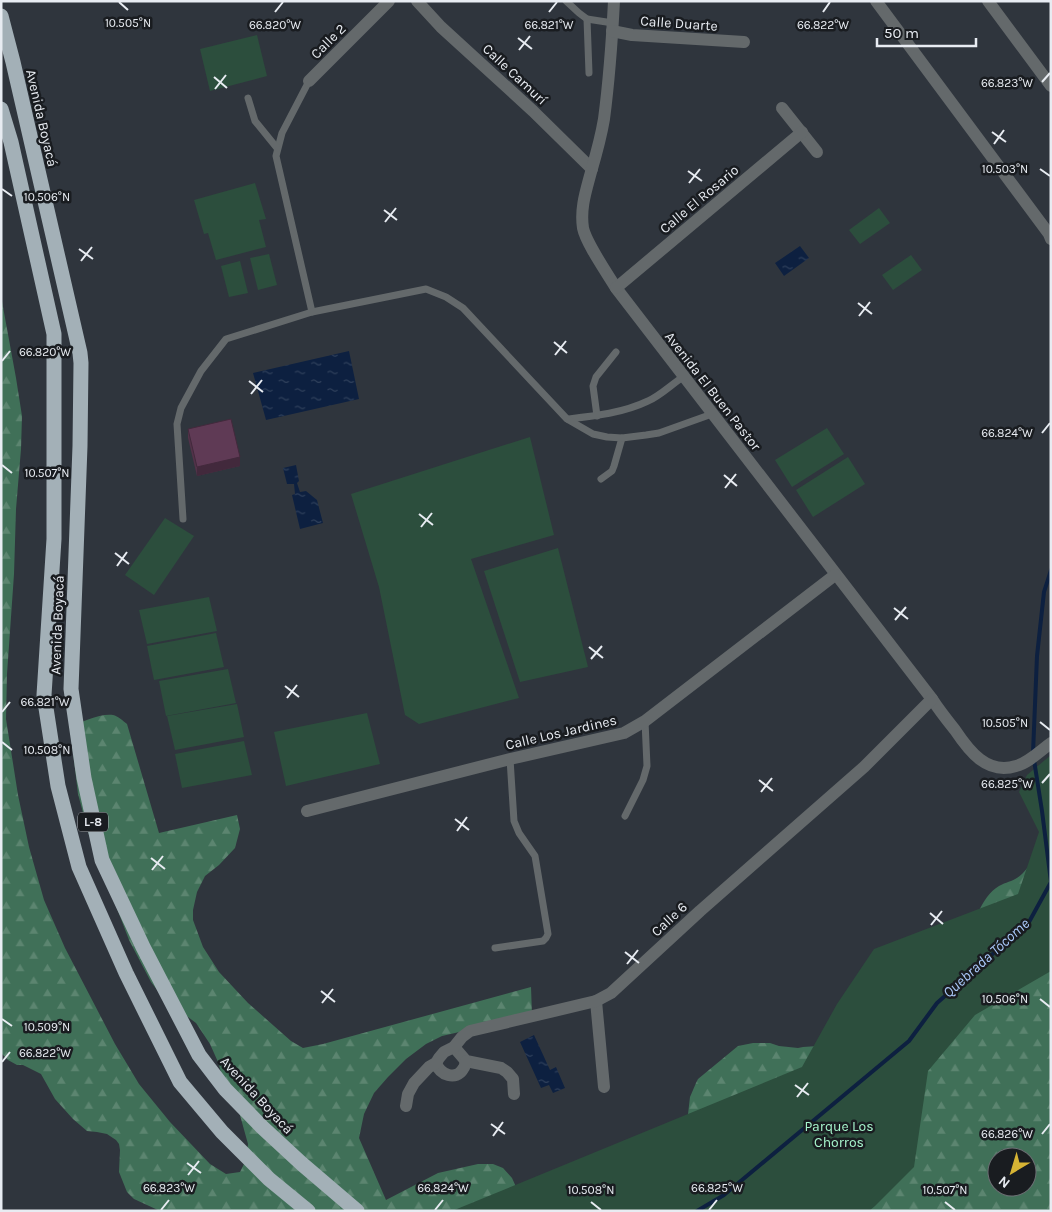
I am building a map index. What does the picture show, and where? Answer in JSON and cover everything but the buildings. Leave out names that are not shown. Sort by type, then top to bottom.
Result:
[{"type":"highway","name":"Avenida Boyacá","points":[[1,16],[80,353],[80,446],[71,689],[84,778],[102,860],[143,947],[199,1055],[225,1089],[262,1127],[354,1208]]},
{"type":"highway","name":"Avenida Boyacá","points":[[1,108],[11,142],[54,334],[54,539],[44,695],[58,786],[79,867],[126,973],[180,1082],[229,1139],[269,1179],[308,1211]]},
{"type":"street","name":"Calle 2","points":[[309,81],[389,1]]},
{"type":"street","name":"Calle Camurí","points":[[417,1],[441,27],[533,111],[592,169]]},
{"type":"street","name":"Avenida El Buen Pastor","points":[[614,1],[604,120],[583,198],[582,209],[587,240],[616,288],[683,377],[977,758],[995,768],[1007,768],[1025,762],[1051,743]]},
{"type":"street","points":[[876,1],[1050,235]]},
{"type":"street","points":[[988,1],[1051,86]]},
{"type":"street","name":"Calle Duarte","points":[[613,27],[632,35],[744,42]]},
{"type":"street","points":[[782,108],[817,152]]},
{"type":"street","name":"Calle El Rosario","points":[[616,288],[802,132]]},
{"type":"street","name":"Calle Los Jardines","points":[[307,811],[510,759],[624,733],[645,721],[835,575]]},
{"type":"street","name":"Calle 6","points":[[406,1106],[408,1094],[414,1083],[425,1071],[436,1064],[444,1052],[454,1047],[462,1036],[470,1030],[596,1001],[611,993],[864,768],[932,699]]},
{"type":"street","points":[[596,1001],[604,1088]]},
{"type":"street","points":[[454,1047],[466,1061],[501,1068],[507,1072],[513,1079],[514,1094]]},
{"type":"street","points":[[436,1064],[440,1072],[450,1076],[462,1071],[466,1061]]},
{"type":"lane","points":[[566,1],[588,19],[613,27]]},
{"type":"lane","points":[[588,19],[589,73]]},
{"type":"lane","points":[[309,81],[282,133],[276,156],[312,312]]},
{"type":"lane","points":[[248,98],[255,121],[277,148]]},
{"type":"lane","points":[[183,518],[177,424],[181,408],[201,371],[226,339],[312,312],[426,289],[446,297],[463,308],[567,419],[593,434],[622,438],[660,433],[712,414]]},
{"type":"lane","points":[[597,416],[593,386],[596,377],[616,352]]},
{"type":"lane","points":[[567,419],[597,416],[650,401],[683,377]]},
{"type":"lane","points":[[601,479],[612,471],[622,438]]},
{"type":"lane","points":[[625,816],[643,780],[647,766],[645,721]]},
{"type":"lane","points":[[496,948],[543,941],[548,934],[535,856],[519,833],[514,822],[510,759]]},
{"type":"green space","points":[[257,35],[267,76],[210,91],[200,49]]},
{"type":"green space","points":[[255,183],[266,219],[259,220],[266,247],[216,260],[208,233],[204,234],[194,200]]},
{"type":"green space","points":[[879,208],[890,223],[860,244],[849,230]]},
{"type":"green space","points":[[269,254],[277,285],[258,290],[250,258]]},
{"type":"green space","points":[[911,255],[922,270],[893,290],[882,275]]},
{"type":"green space","points":[[240,261],[248,293],[229,297],[221,266]]},
{"type":"green space","points":[[1,296],[22,416],[6,719],[18,795],[29,847],[44,900],[65,948],[115,1044],[139,1084],[170,1122],[210,1164],[226,1174],[240,1172],[246,1160],[248,1144],[238,1108],[223,1079],[210,1044],[196,1023],[164,999],[151,982],[129,940],[89,835],[78,794],[70,727],[103,715],[117,716],[127,724],[159,833],[237,815],[240,829],[235,848],[219,865],[205,876],[197,892],[193,920],[203,947],[219,972],[248,1003],[291,1041],[303,1048],[323,1044],[531,987],[532,1015],[442,1036],[426,1044],[406,1059],[374,1093],[364,1114],[359,1138],[386,1200],[438,1173],[478,1164],[493,1164],[503,1168],[512,1178],[517,1189],[519,1211],[160,1211],[134,1199],[127,1192],[119,1172],[120,1150],[116,1140],[107,1134],[87,1131],[55,1099],[41,1074],[23,1065],[17,1065],[1,1053]]},
{"type":"green space","points":[[827,428],[844,454],[792,487],[775,460]]},
{"type":"green space","points":[[530,437],[554,535],[471,559],[519,698],[419,724],[405,715],[379,587],[351,494]]},
{"type":"green space","points":[[848,457],[865,484],[813,517],[796,490]]},
{"type":"green space","points":[[165,518],[194,536],[154,595],[125,575]]},
{"type":"green space","points":[[558,548],[588,667],[520,682],[484,571]]},
{"type":"green space","points":[[209,597],[217,631],[147,644],[139,610]]},
{"type":"green space","points":[[216,633],[224,667],[154,680],[147,646]]},
{"type":"green space","points":[[228,669],[236,703],[166,716],[159,681]]},
{"type":"green space","points":[[237,704],[244,737],[175,750],[167,716]]},
{"type":"green space","points":[[367,713],[380,764],[286,786],[274,732]]},
{"type":"green space","points":[[244,741],[252,775],[182,788],[175,754]]},
{"type":"green space","name":"Parque Los Chorros","points":[[1051,755],[1051,971],[975,1015],[928,1071],[914,1167],[869,1211],[452,1211],[802,1067],[837,1004],[874,949],[1018,894],[1039,832],[1019,792],[1027,775]]},
{"type":"green space","name":"Parque Los Chorros","points":[[1051,831],[1051,1211],[618,1211],[687,1123],[690,1097],[698,1079],[738,1046],[753,1043],[770,1043],[798,1048],[818,1046],[979,911],[987,897],[996,888],[1020,876]]},
{"type":"water","points":[[800,246],[809,258],[784,276],[775,263]]},
{"type":"water","points":[[349,351],[359,399],[266,420],[253,373]]},
{"type":"water","points":[[296,465],[299,481],[297,483],[300,492],[306,491],[317,500],[323,523],[300,529],[292,495],[295,494],[294,484],[287,484],[283,468]]},
{"type":"water","points":[[534,1035],[550,1070],[556,1067],[565,1088],[553,1093],[549,1085],[541,1088],[520,1042]]},
{"type":"waterway","name":"Quebrada Tócome","points":[[1033,753],[1037,656],[1044,592],[1051,570]]},
{"type":"waterway","name":"Quebrada Tócome","points":[[697,1211],[724,1195],[909,1041],[937,1003],[1029,922],[1051,882],[1034,760]]}]
